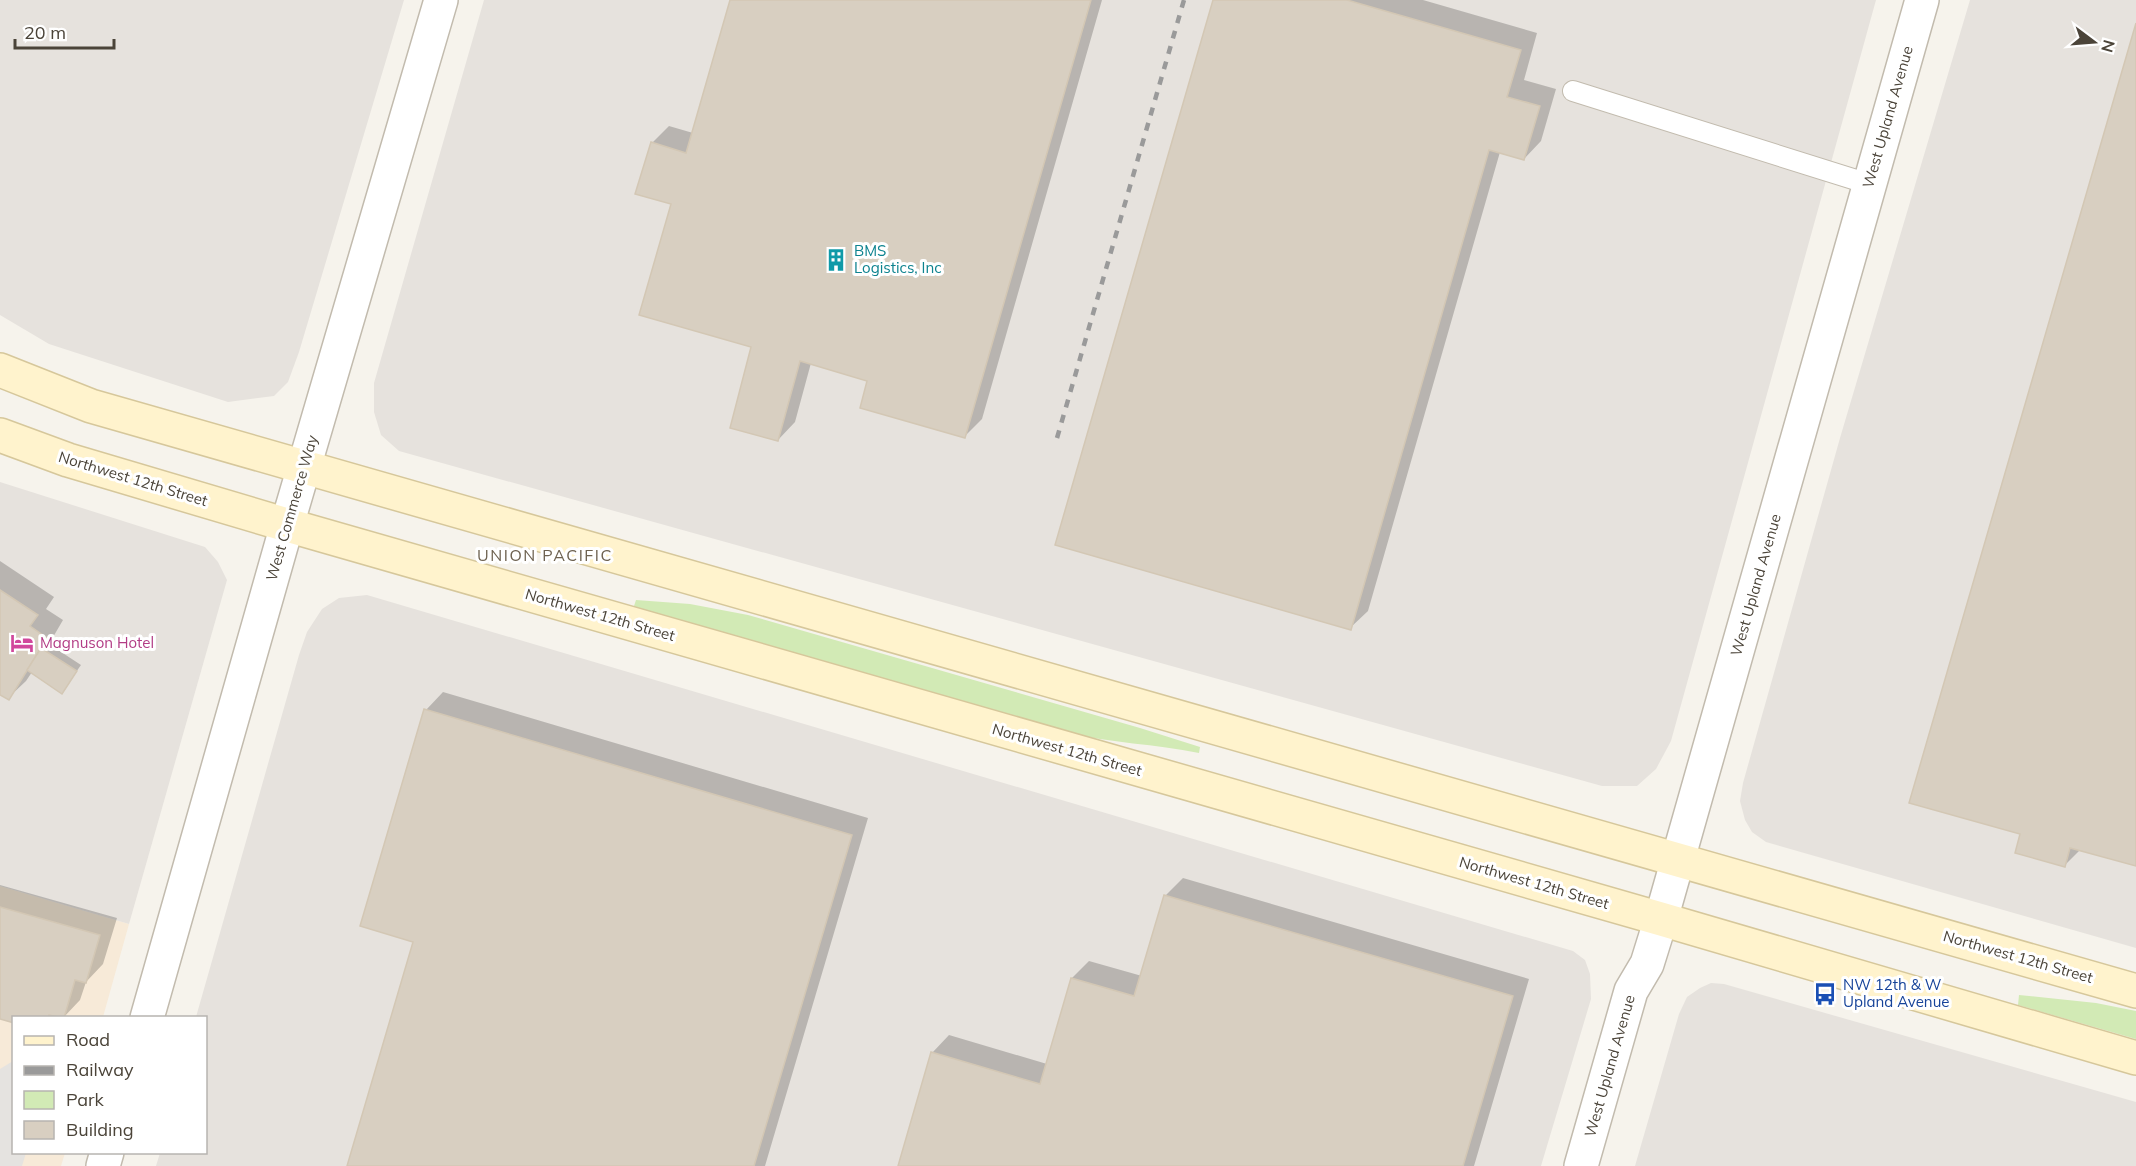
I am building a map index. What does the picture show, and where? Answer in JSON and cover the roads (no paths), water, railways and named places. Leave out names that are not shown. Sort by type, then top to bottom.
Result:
[{"type":"main road","name":"Northwest 12th Street","points":[[0,370],[91,406],[2136,991]]},
{"type":"main road","name":"Northwest 12th Street","points":[[0,435],[68,460],[287,525],[1661,919],[2136,1058]]},
{"type":"street","name":"West Commerce Way","points":[[147,1016],[287,525],[441,0]]},
{"type":"street","name":"West Upland Avenue","points":[[1581,1166],[1631,991],[1647,964],[1661,919],[1922,0]]},
{"type":"lane","points":[[1573,91],[1869,184]]},
{"type":"railway","points":[[1057,438],[1184,0]]},
{"type":"place","name":"BMS Logistics, Inc","points":[[836,260]]},
{"type":"place","name":"Magnuson Hotel","points":[[22,643]]},
{"type":"place","name":"NW 12th & W Upland Avenue","points":[[1825,994]]},
{"type":"district","name":"UNION PACIFIC","points":[[545,555]]}]
